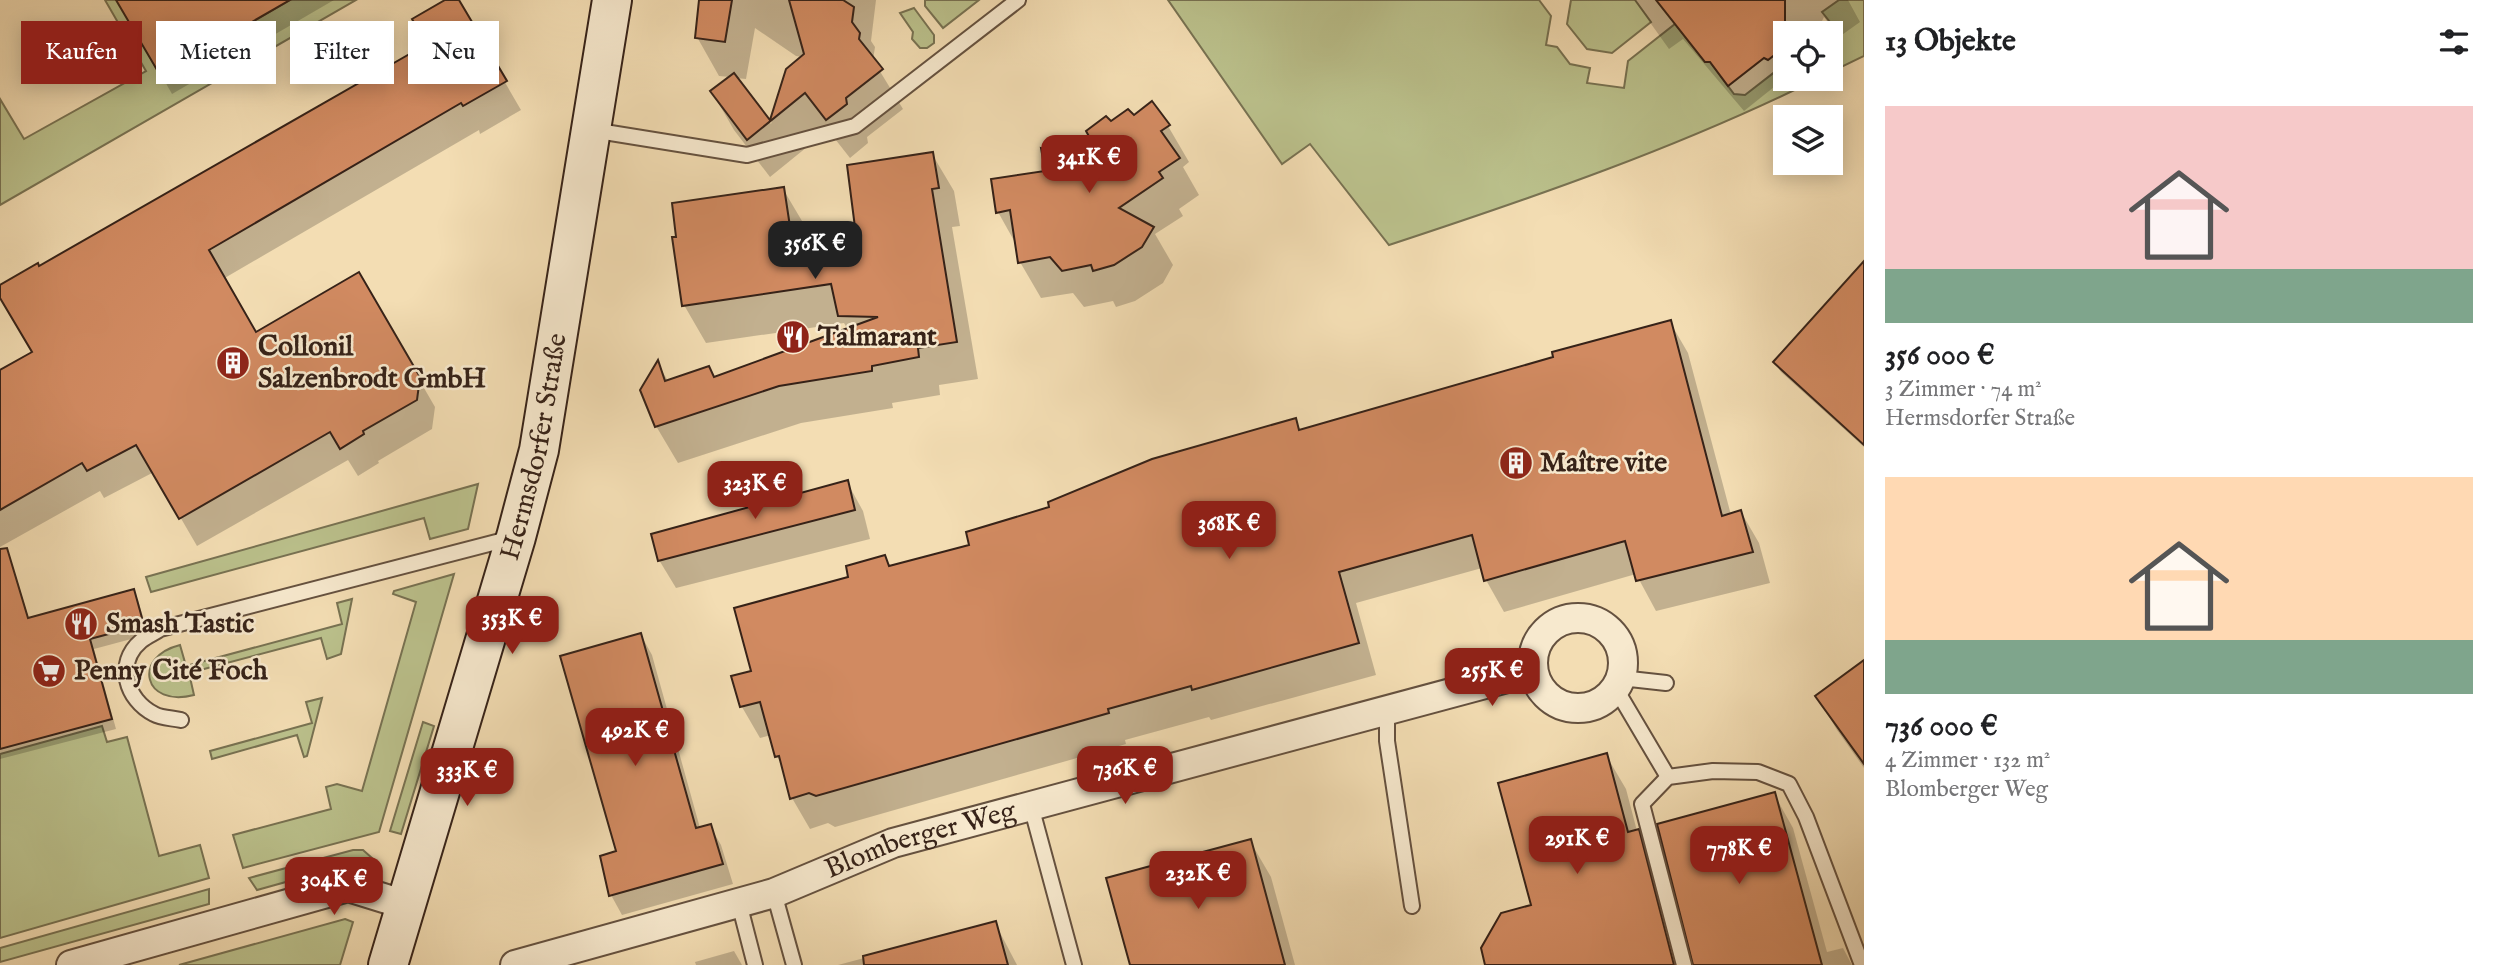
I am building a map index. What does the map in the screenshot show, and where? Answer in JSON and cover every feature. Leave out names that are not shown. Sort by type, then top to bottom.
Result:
[{"type":"main road","name":"Hermsdorfer Straße","points":[[389,965],[516,537],[539,450],[612,0]]},
{"type":"street","points":[[1570,618],[1585,618],[1604,627],[1619,643],[1624,666],[1618,684],[1605,700],[1591,707],[1576,709],[1561,705],[1548,698],[1538,686],[1533,671],[1537,643],[1545,632],[1570,618]]},
{"type":"street","name":"Blomberger Weg","points":[[515,965],[774,893],[893,843],[1533,671]]},
{"type":"street","points":[[71,965],[100,961],[348,887],[406,905]]},
{"type":"lane","points":[[592,130],[747,155],[855,126],[1018,0]]},
{"type":"lane","points":[[181,720],[155,715],[137,702],[126,684],[127,660],[141,642],[160,629],[516,537]]},
{"type":"lane","points":[[1666,682],[1618,684],[1668,777]]},
{"type":"lane","points":[[1387,710],[1387,741],[1412,906]]},
{"type":"lane","points":[[1684,965],[1642,804],[1668,777],[1713,771],[1758,772],[1789,785],[1806,817],[1862,965]]},
{"type":"lane","points":[[1031,806],[1074,965]]},
{"type":"lane","points":[[774,893],[794,965]]},
{"type":"lane","points":[[739,903],[755,965]]},
{"type":"green space","points":[[105,0],[118,0],[130,21],[117,21]]},
{"type":"green space","points":[[290,0],[356,0],[320,21],[290,21],[290,38],[276,46],[276,21],[254,21]]},
{"type":"green space","points":[[925,0],[979,0],[943,28],[925,6]]},
{"type":"green space","points":[[1168,0],[1539,0],[1551,16],[1546,45],[1557,47],[1570,64],[1590,68],[1587,83],[1624,88],[1628,61],[1675,24],[1705,62],[1710,62],[1734,94],[1745,95],[1773,73],[1773,91],[1792,91],[1713,127],[1606,170],[1389,245],[1310,144],[1282,164]]},
{"type":"green space","points":[[1571,0],[1635,0],[1651,22],[1612,53],[1587,49],[1567,24]]},
{"type":"green space","points":[[1839,0],[1864,0],[1864,56],[1843,66],[1843,21],[1829,21],[1822,12]]},
{"type":"green space","points":[[914,8],[934,35],[934,43],[927,48],[920,48],[912,39],[913,32],[900,13]]},
{"type":"green space","points":[[142,43],[156,68],[156,84],[210,84],[0,205],[0,99],[24,139],[123,84],[142,84],[142,73],[146,71],[142,64]]},
{"type":"green space","points":[[478,484],[468,529],[430,539],[424,518],[151,592],[146,577]]},
{"type":"green space","points":[[454,574],[379,832],[243,868],[233,835],[331,809],[326,787],[337,784],[362,791],[416,602],[393,594],[394,591]]},
{"type":"green space","points":[[352,599],[341,654],[327,659],[321,638],[189,673],[194,695],[177,697],[164,694],[155,688],[150,679],[150,670],[155,660],[165,651],[180,645],[186,666],[342,624],[337,603]]},
{"type":"green space","points":[[322,698],[307,756],[304,757],[297,735],[212,759],[210,751],[312,723],[306,702]]},
{"type":"green space","points":[[423,722],[434,726],[401,834],[390,831]]},
{"type":"green space","points":[[102,726],[107,742],[127,737],[159,856],[200,845],[209,878],[0,938],[0,754]]},
{"type":"green space","points":[[353,850],[363,850],[372,858],[257,890],[249,878]]},
{"type":"green space","points":[[209,889],[209,904],[0,962],[0,948]]},
{"type":"green space","points":[[345,919],[353,922],[340,965],[179,965]]},
{"type":"building","points":[[116,0],[290,0],[254,21],[156,21],[156,68],[142,44],[142,21],[128,21]]},
{"type":"building","points":[[445,0],[459,0],[471,21],[413,21],[412,19]]},
{"type":"building","points":[[699,0],[732,0],[725,42],[695,38]]},
{"type":"building","points":[[789,0],[843,0],[854,7],[852,22],[860,33],[859,39],[883,69],[846,98],[847,104],[826,120],[805,93],[747,140],[710,91],[734,73],[770,120],[786,69],[804,54]]},
{"type":"building","points":[[1656,0],[1785,0],[1785,21],[1773,21],[1773,56],[1768,60],[1764,58],[1728,86],[1710,62],[1705,62]]},
{"type":"building","points":[[408,55],[408,84],[499,84],[499,68],[507,81],[463,106],[461,103],[209,250],[256,332],[359,272],[420,377],[417,400],[363,431],[364,434],[340,449],[330,432],[179,519],[136,445],[87,471],[82,463],[0,510],[0,370],[32,352],[0,298],[0,285],[38,263],[39,266],[357,84],[394,84],[394,63]]},
{"type":"building","points":[[1152,101],[1170,125],[1161,131],[1180,158],[1159,172],[1163,178],[1119,208],[1154,227],[1142,247],[1114,265],[1093,271],[1091,265],[1062,271],[1050,257],[1018,263],[1010,210],[996,213],[991,179],[1045,171],[1041,148],[1104,163],[1086,131],[1106,116],[1111,121],[1128,109],[1134,115]]},
{"type":"building","points":[[933,152],[939,188],[932,189],[957,342],[918,348],[919,357],[872,366],[872,371],[779,386],[655,427],[640,390],[658,360],[665,381],[709,366],[714,377],[878,317],[838,316],[831,284],[682,306],[672,237],[676,237],[672,203],[784,187],[794,253],[857,243],[847,165]]},
{"type":"building","points":[[1864,261],[1864,445],[1773,362]]},
{"type":"building","points":[[1671,320],[1722,516],[1741,510],[1753,552],[1636,581],[1625,541],[1484,581],[1472,535],[1339,572],[1359,643],[1192,690],[1191,686],[1108,709],[1109,713],[816,796],[809,793],[790,799],[779,756],[775,757],[760,702],[740,707],[731,676],[751,671],[734,608],[848,577],[846,566],[885,555],[889,566],[969,545],[966,532],[1049,507],[1048,502],[1152,459],[1296,418],[1299,430],[1553,357],[1552,352]]},
{"type":"building","points":[[848,480],[855,510],[658,561],[651,534]]},
{"type":"building","name":"Penny Cité Foch","points":[[7,548],[28,618],[134,589],[142,618],[129,621],[131,628],[90,639],[112,719],[0,749],[0,549]]},
{"type":"building","points":[[641,633],[696,828],[711,824],[723,864],[609,896],[600,856],[616,851],[560,656]]},
{"type":"building","points":[[1864,660],[1864,764],[1815,696]]},
{"type":"building","points":[[1607,753],[1628,832],[1639,829],[1674,965],[1485,965],[1481,948],[1501,913],[1531,905],[1498,783]]},
{"type":"building","points":[[1775,792],[1822,965],[1693,965],[1657,824]]},
{"type":"building","points":[[1251,839],[1285,965],[1130,965],[1106,878]]},
{"type":"building","points":[[996,921],[1008,965],[864,965],[863,956]]},
{"type":"place","name":"Talmarant","points":[[793,337]]},
{"type":"place","name":"Collonil Salzenbrodt GmbH","points":[[233,363]]},
{"type":"place","name":"Maître vite","points":[[1516,463]]},
{"type":"place","name":"Smash Tastic","points":[[81,624]]},
{"type":"place","name":"Penny Cité Foch","points":[[49,671]]}]
